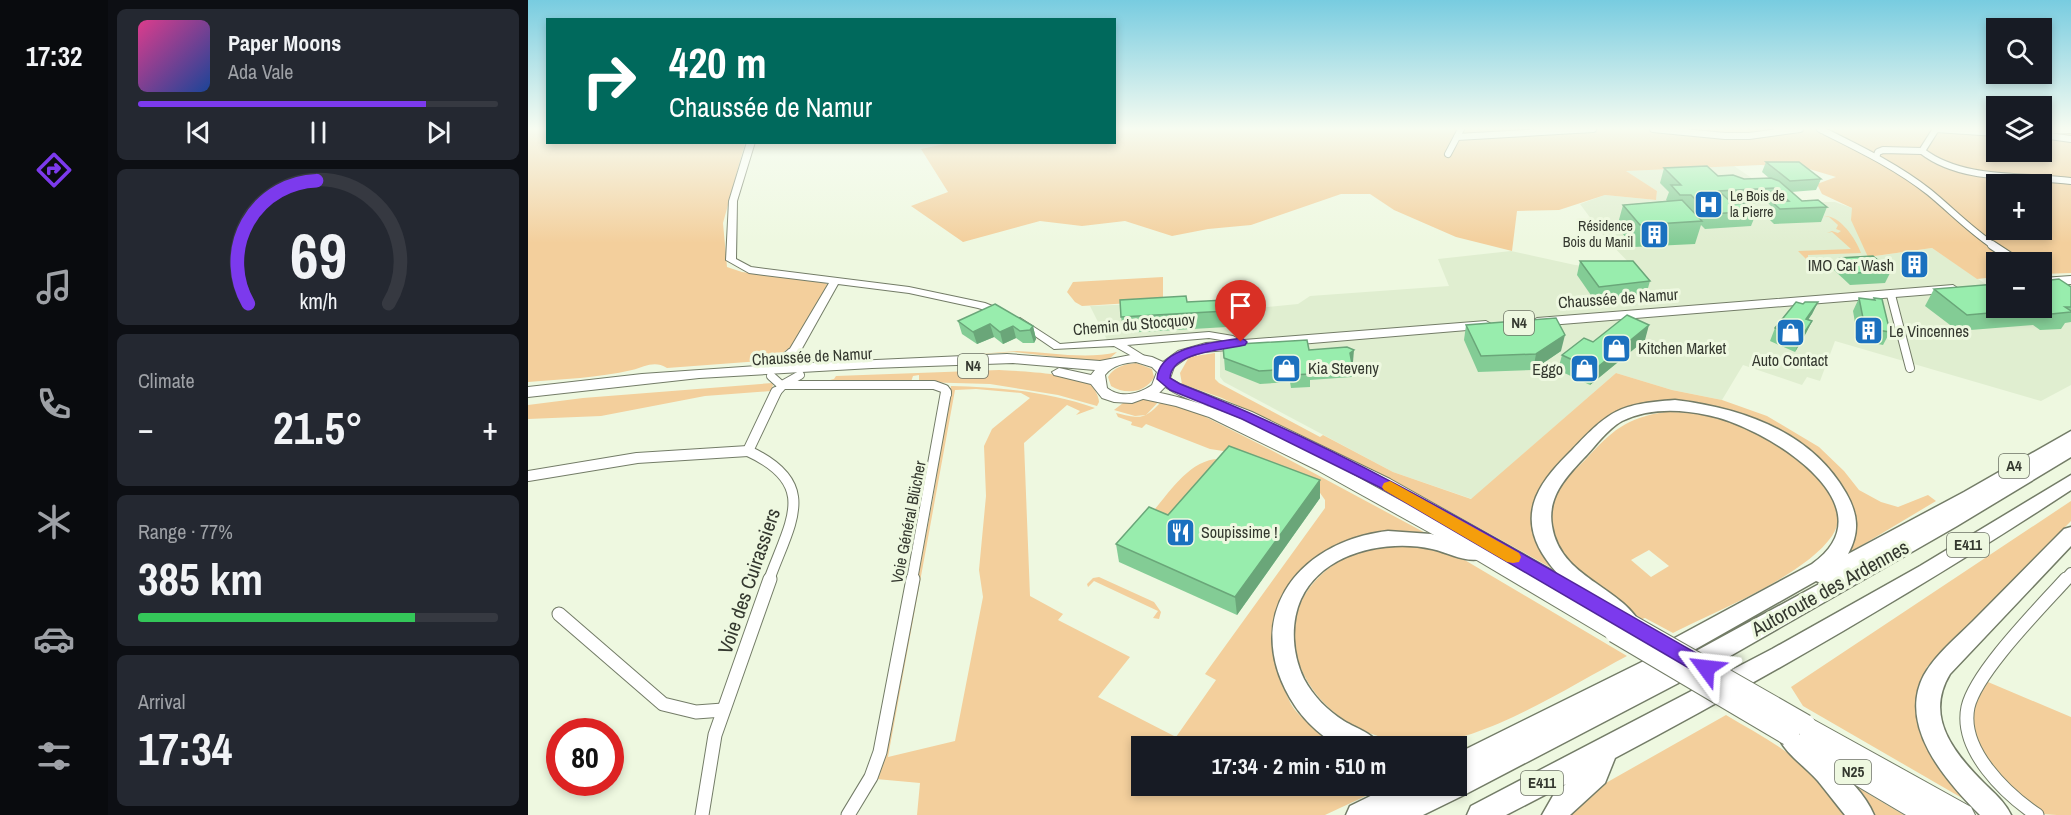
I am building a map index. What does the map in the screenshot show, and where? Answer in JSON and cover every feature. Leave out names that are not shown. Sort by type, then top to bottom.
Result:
[{"type":"highway","points":[[1622,629],[1624,614],[1583,586],[1563,566],[1550,547],[1542,527],[1542,506],[1546,492],[1555,478],[1604,427],[1616,418],[1653,408],[1672,406],[1709,410],[1744,420],[1773,433],[1795,447],[1816,464],[1831,480],[1841,496],[1847,514],[1848,532],[1836,556],[1819,570],[1680,647],[1670,660]]},
{"type":"highway","name":"A4","points":[[1971,497],[1979,486],[2071,431]]},
{"type":"highway","points":[[1467,762],[1670,660],[1971,497],[2071,437]]},
{"type":"highway","name":"Autoroute des Ardennes","points":[[1467,780],[1724,648],[1950,521],[2071,449]]},
{"type":"highway","name":"Autoroute des Ardennes","points":[[1480,815],[1605,751],[1864,607],[2071,481]]},
{"type":"highway","points":[[1998,815],[1962,778],[1936,742],[1928,710],[1930,688],[1942,667],[2071,534]]},
{"type":"highway","points":[[1346,736],[1317,715],[1297,690],[1287,664],[1282,638],[1283,616],[1302,579],[1317,564],[1342,550],[1369,541],[1394,538],[1423,540],[1453,547],[1467,554],[1478,553]]},
{"type":"highway","points":[[1797,730],[1804,753],[1826,771],[1861,815]]},
{"type":"highway","points":[[1467,752],[1502,745]]},
{"type":"highway","points":[[1555,815],[1563,803],[1596,774],[1605,751]]},
{"type":"highway","points":[[1359,815],[1398,796]]},
{"type":"highway","name":"Autoroute des Ardennes","points":[[1395,815],[1435,796]]},
{"type":"main road","points":[[2052,281],[2071,280]]},
{"type":"main road","name":"Chaussée de Namur","points":[[1522,323],[1971,288]]},
{"type":"main road","name":"Chaussée de Namur","points":[[528,399],[640,386],[775,377],[797,372],[1007,358],[1088,366],[1142,358],[1200,343],[1501,324]]},
{"type":"main road","name":"Chaussée de Namur","points":[[797,372],[1011,366],[1052,370],[1097,381],[1100,389],[1114,397],[1128,398],[1144,396],[1155,390],[1174,359],[1186,352],[1237,341]]},
{"type":"main road","points":[[794,352],[792,364],[797,372]]},
{"type":"main road","points":[[775,377],[794,352]]},
{"type":"main road","points":[[1142,358],[1160,365],[1164,375]]},
{"type":"main road","points":[[1097,381],[1099,374],[1112,363]]},
{"type":"main road","name":"N25","points":[[1164,375],[1175,387],[1247,415],[1384,483],[1622,629],[1797,730],[1963,815]]},
{"type":"main road","name":"Chaussée de Namur","points":[[528,392],[672,377],[775,377]]},
{"type":"main road","name":"N25","points":[[1144,396],[1167,398],[1227,420],[1378,496],[1478,553],[1622,629]]},
{"type":"main road","name":"N25","points":[[1797,730],[1928,815]]},
{"type":"street","name":"Chemin du Stocquoy","points":[[743,167],[733,201],[731,260],[749,270],[909,290],[981,304],[1005,313],[1058,346],[1209,335],[1237,341]]},
{"type":"street","points":[[1892,167],[1921,186],[1971,231],[2003,252]]},
{"type":"street","points":[[1950,167],[2003,174]]},
{"type":"street","points":[[2052,179],[2071,181]]},
{"type":"street","points":[[794,352],[834,282]]},
{"type":"street","points":[[1891,294],[1910,368]]},
{"type":"street","points":[[1117,342],[1142,358]]},
{"type":"street","points":[[1112,363],[1119,349],[1117,342]]},
{"type":"street","points":[[528,476],[621,460],[694,452],[748,451],[757,438],[772,398],[775,377]]},
{"type":"street","name":"Voie Général Blücher","points":[[775,377],[934,385],[945,389],[947,395],[880,752],[871,777],[848,815]]},
{"type":"street","name":"Voie des Cuirassiers","points":[[702,815],[709,762],[723,710],[793,512],[792,486],[788,478],[782,470],[768,460],[748,451]]},
{"type":"street","points":[[2037,815],[2005,790],[1984,762],[1967,730],[1968,706],[1981,680],[2071,573]]},
{"type":"street","points":[[559,614],[663,704],[696,712],[723,710]]},
{"type":"shaded area","points":[[528,167],[738,167],[723,223],[727,267],[742,272],[828,285],[793,345],[773,360],[667,368],[654,364],[606,375],[528,382]]},
{"type":"shaded area","points":[[932,167],[1715,167],[1626,171],[1657,191],[1656,200],[1605,195],[1559,210],[1517,211],[1512,251],[1456,237],[1394,210],[1370,194],[1341,194],[1251,225],[1208,229],[1172,236],[1125,221],[1082,226],[1040,221],[963,242],[911,206],[948,192]]},
{"type":"shaded area","points":[[1736,167],[1768,189],[1790,199],[1835,202],[1852,208],[1868,257],[1932,248],[1986,284],[1986,318],[2052,318],[2052,287],[2071,285],[2071,385],[2041,401],[1835,341],[1820,381],[1807,377],[1802,385],[1743,365],[1722,400],[1672,390],[1616,373],[1472,499],[1393,472],[1224,382],[1220,377],[1220,351],[1214,334],[1107,340],[1090,306],[1183,302],[1202,313],[1298,304],[1310,296],[1449,286],[1438,259],[1511,251],[1575,265],[1637,271],[1606,239],[1580,204],[1605,195],[1656,200],[1657,191],[1625,171]]},
{"type":"shaded area","points":[[1792,167],[2071,167],[2071,273],[2052,274],[2052,252],[1986,252],[1986,278],[1977,279],[1932,248],[1868,257],[1851,220],[1852,208],[1822,194],[1817,184],[1836,177],[1806,168]]},
{"type":"shaded area","points":[[1824,216],[1830,217],[1836,219],[1841,224],[1851,235],[1861,253],[1808,255],[1808,260],[1818,271],[1798,251],[1851,249],[1832,232],[1827,233],[1832,231],[1838,233],[1841,231],[1836,229],[1838,225],[1829,217]]},
{"type":"shaded area","points":[[1163,277],[1163,301],[1082,306],[1075,302],[1067,292],[1073,282]]},
{"type":"shaded area","points":[[1017,351],[1080,355],[1117,352],[1109,359],[1100,362],[1014,352],[966,355]]},
{"type":"shaded area","points":[[1215,353],[1215,379],[1219,383],[1320,437],[1323,435],[1393,472],[1471,499],[1616,373],[1672,390],[1722,400],[1767,416],[1819,447],[1844,471],[1859,490],[1881,502],[1898,507],[1928,495],[1936,501],[1844,556],[1849,502],[1773,430],[1663,403],[1593,430],[1545,480],[1538,492],[1535,510],[1557,571],[1393,480],[1222,398],[1182,384],[1180,373],[1189,357]]},
{"type":"shaded area","points":[[1136,363],[1152,369],[1154,377],[1146,386],[1135,391],[1122,391],[1111,386],[1108,377],[1116,368]]},
{"type":"shaded area","points":[[999,370],[1044,373],[1080,380],[1092,386],[1099,402],[1097,406],[1058,395],[990,384],[919,382],[919,375],[913,376],[911,382],[826,381],[836,376]]},
{"type":"shaded area","points":[[772,383],[771,391],[705,396],[601,416],[528,419],[528,405],[583,398]]},
{"type":"shaded area","points":[[951,386],[1024,391],[1095,408],[1076,415],[1080,411],[1067,405],[1024,443],[1030,596],[1063,614],[1058,620],[1130,657],[1098,697],[1174,736],[1131,736],[1131,796],[1366,796],[1325,815],[917,815],[920,783],[876,779],[890,726],[933,498]],"holes":[[[976,389],[1021,393],[1030,398],[992,429],[984,446],[986,496],[979,570],[983,597],[955,741],[888,757],[955,390]]]},
{"type":"shaded area","points":[[1161,399],[1146,415],[1135,416],[1114,410],[1123,403]]},
{"type":"shaded area","points":[[1162,401],[1194,411],[1431,536],[1362,539],[1340,545],[1320,554],[1304,567],[1292,582],[1283,598],[1277,617],[1276,656],[1286,694],[1305,721],[1326,736],[1177,736],[1216,680],[1205,674],[1325,508],[1325,500],[1318,490],[1230,452],[1210,449],[1146,424],[1142,428],[1131,425],[1132,422],[1118,417],[1116,413],[1137,417],[1146,415]]},
{"type":"shaded area","points":[[1665,412],[1711,415],[1733,420],[1754,429],[1800,459],[1815,473],[1828,488],[1836,504],[1838,520],[1832,536],[1802,565],[1759,591],[1673,633],[1645,618],[1642,619],[1593,584],[1563,553],[1554,536],[1550,518],[1556,493],[1603,441],[1629,422]],"holes":[[[1649,550],[1669,566],[1651,577],[1631,560]]]},
{"type":"shaded area","points":[[1219,459],[1172,525],[1149,516],[1189,471],[1208,461]]},
{"type":"shaded area","points":[[2071,501],[2071,521],[1927,667],[1917,692],[1916,707],[1925,735],[1942,761],[1981,809],[1803,706],[1791,687]]},
{"type":"shaded area","points":[[1401,545],[1421,547],[1463,559],[1627,656],[1527,710],[1473,733],[1464,736],[1378,736],[1351,724],[1327,706],[1310,685],[1298,660],[1294,635],[1298,609],[1312,585],[1336,563],[1359,552]]},
{"type":"shaded area","points":[[1099,577],[1154,602],[1161,612],[1159,619],[1153,618],[1158,611],[1094,581],[1088,587],[1087,584],[1093,578]]},
{"type":"shaded area","points":[[1988,682],[2071,717],[2071,815],[2043,814],[2031,807],[1994,770],[1977,740],[1973,725],[1974,707]]},
{"type":"shaded area","points":[[1726,715],[1774,743],[1801,763],[1820,781],[1847,815],[1571,815],[1597,788]]},
{"type":"shaded area","points":[[1835,774],[1904,815],[1867,815]]},
{"type":"building","points":[[1708,167],[1718,176],[1733,175],[1744,179],[1771,178],[1779,181],[1802,201],[1818,200],[1827,207],[1780,209],[1772,202],[1789,201],[1774,188],[1719,191],[1733,204],[1749,203],[1757,211],[1710,214],[1691,195],[1680,195],[1671,185],[1681,185],[1664,168]]},
{"type":"building","points":[[1772,167],[1806,167],[1821,179],[1790,181]]},
{"type":"building","points":[[1682,200],[1702,221],[1640,225],[1623,205]]},
{"type":"building","points":[[1873,256],[1891,271],[1856,273],[1840,258]]},
{"type":"building","points":[[1580,261],[1633,261],[1650,281],[1599,287]]},
{"type":"building","points":[[2059,279],[2071,287],[2071,307],[2065,307],[2071,312],[2052,314],[2052,280]]},
{"type":"building","points":[[1986,285],[1986,313],[1967,315],[1934,289]]},
{"type":"building","points":[[1186,296],[1187,302],[1225,300],[1226,311],[1121,317],[1120,300]]},
{"type":"building","points":[[1859,298],[1882,299],[1890,332],[1865,328]]},
{"type":"building","points":[[1796,302],[1803,304],[1818,302],[1806,319],[1812,321],[1800,339],[1775,328]]},
{"type":"building","points":[[995,304],[1033,326],[1030,330],[1020,331],[1013,326],[1000,332],[990,324],[973,332],[958,321]]},
{"type":"building","points":[[1627,315],[1649,325],[1594,370],[1562,355],[1584,338],[1593,342]]},
{"type":"building","points":[[1556,318],[1565,335],[1536,354],[1481,356],[1466,325]]},
{"type":"building","points":[[1307,340],[1309,350],[1347,347],[1354,350],[1350,353],[1352,364],[1309,367],[1310,374],[1291,375],[1290,369],[1259,371],[1224,358],[1223,345]]},
{"type":"building","points":[[1229,446],[1320,480],[1235,597],[1116,544],[1149,507],[1168,515]]},
{"type":"slow traffic","points":[[1390,487],[1513,557]]},
{"type":"place","name":"Le Bois de la Pierre","points":[[1709,204]]},
{"type":"place","name":"Résidence Bois du Manil","points":[[1654,234]]},
{"type":"place","name":"IMO Car Wash","points":[[1915,265]]},
{"type":"place","name":"Le Vincennes","points":[[1868,331]]},
{"type":"place","name":"Auto Contact","points":[[1790,332]]},
{"type":"place","name":"Kitchen Market","points":[[1617,348]]},
{"type":"place","name":"Kia Steveny","points":[[1287,368]]},
{"type":"place","name":"Eggo","points":[[1584,369]]},
{"type":"place","name":"Soupissime !","points":[[1180,532]]},
{"type":"route","points":[[1241,342],[1186,352],[1169,365],[1164,372],[1164,379],[1175,387],[1247,415],[1384,483],[1706,668]]}]
